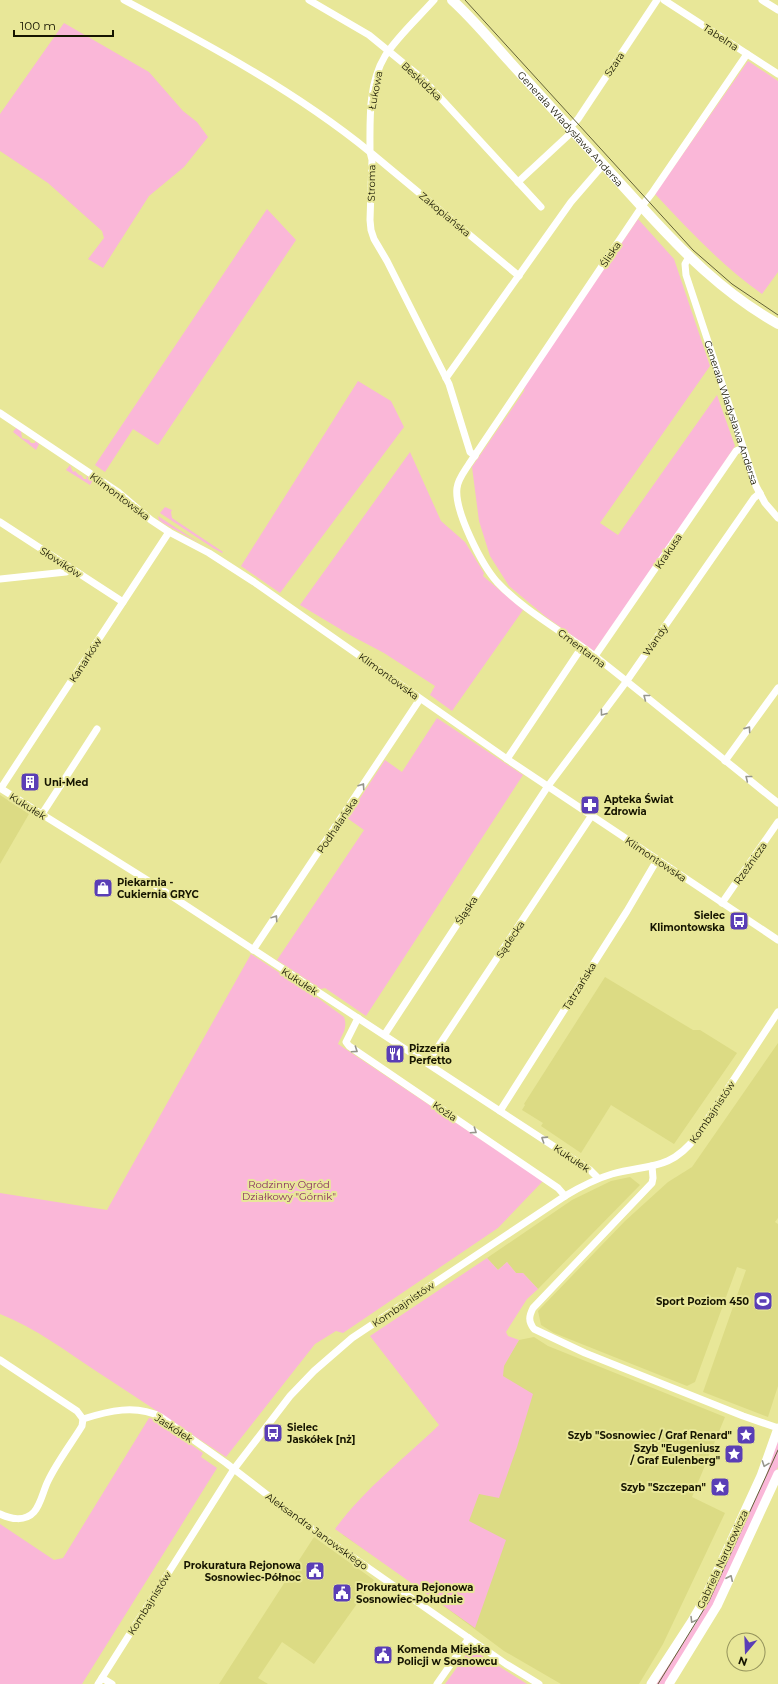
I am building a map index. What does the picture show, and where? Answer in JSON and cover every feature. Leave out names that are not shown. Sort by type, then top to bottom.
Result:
[{"type":"main road","name":"Generała Władysława Andersa","points":[[452,0],[482,30],[603,165],[689,257],[750,308],[778,324]]},
{"type":"street","name":"Stroma","points":[[124,0],[172,25],[264,78],[346,133],[370,152],[372,160],[370,220],[374,239],[387,261],[450,384],[470,452],[475,456]]},
{"type":"street","name":"Beskidzka","points":[[309,0],[369,35],[424,80],[541,206]]},
{"type":"street","name":"Łukowa","points":[[370,152],[370,115],[375,81],[380,67],[389,50],[434,0]]},
{"type":"street","name":"Szara","points":[[572,129],[657,0]]},
{"type":"street","name":"Tabelna","points":[[664,0],[778,74]]},
{"type":"street","points":[[762,0],[778,10]]},
{"type":"street","name":"Śliska","points":[[475,456],[642,207],[747,54]]},
{"type":"street","points":[[518,182],[572,129]]},
{"type":"street","name":"Zakopiańska","points":[[370,152],[519,276]]},
{"type":"street","points":[[446,378],[571,202],[603,165]]},
{"type":"street","name":"Generała Władysława Andersa","points":[[689,257],[685,264],[686,275],[743,448],[760,493],[778,518]]},
{"type":"street","name":"Klimontowska","points":[[0,412],[118,492],[140,512],[169,532],[209,552],[254,582],[420,699],[657,860],[778,940]]},
{"type":"street","name":"Krakusa","points":[[595,656],[736,450],[743,448]]},
{"type":"street","name":"Cmentarna","points":[[475,456],[461,476],[456,490],[468,534],[496,581],[515,598],[595,656],[778,803]]},
{"type":"street","name":"Wandy","points":[[548,786],[626,682],[754,498],[760,493]]},
{"type":"street","name":"Słowików","points":[[0,522],[123,602]]},
{"type":"street","name":"Kanarków","points":[[1,788],[169,532]]},
{"type":"street","points":[[0,580],[62,573],[66,572],[70,568]]},
{"type":"street","points":[[507,758],[582,647]]},
{"type":"street","points":[[725,761],[778,688]]},
{"type":"street","name":"Podhalańska","points":[[253,950],[420,699]]},
{"type":"street","points":[[42,814],[97,729]]},
{"type":"street","name":"Śląska","points":[[385,1034],[548,786]]},
{"type":"street","name":"Kukułek","points":[[1,788],[147,880],[428,1062],[590,1170],[598,1178]]},
{"type":"street","name":"Sądecka","points":[[428,1062],[592,815]]},
{"type":"street","name":"Rzeźnicza","points":[[722,903],[778,822]]},
{"type":"street","name":"Tatrzańska","points":[[500,1111],[631,905],[657,860]]},
{"type":"street","name":"Kombajnistów","points":[[100,1681],[234,1469],[290,1396],[314,1371],[347,1343],[565,1196],[598,1178],[617,1172],[662,1164],[677,1157],[690,1145],[778,1012]]},
{"type":"street","name":"Koźla","points":[[358,1018],[346,1042],[349,1046],[558,1188],[565,1196]]},
{"type":"street","points":[[652,1166],[652,1183],[533,1308],[529,1317],[531,1325],[541,1333],[586,1353],[743,1416],[778,1428]]},
{"type":"street","points":[[0,1360],[77,1410],[83,1419],[82,1426],[48,1480],[34,1512],[25,1518],[17,1520],[0,1514]]},
{"type":"street","name":"Jaskółek","points":[[83,1419],[125,1410],[152,1414],[167,1422],[234,1469]]},
{"type":"street","name":"Gabriela Narutowicza","points":[[651,1684],[704,1600],[761,1476],[778,1428]]},
{"type":"street","name":"Aleksandra Janowskiego","points":[[234,1469],[301,1521],[506,1664],[540,1684]]},
{"type":"street","name":"Gabriela Narutowicza","points":[[669,1684],[717,1606],[778,1474]]},
{"type":"street","points":[[436,1684],[469,1638]]},
{"type":"street","points":[[100,1681],[112,1684]]},
{"type":"shaded area","points":[[0,795],[29,814],[0,864]]},
{"type":"shaded area","points":[[605,977],[693,1030],[700,1030],[737,1053],[674,1144],[611,1105],[581,1153],[541,1126],[543,1123],[522,1110],[525,1105],[524,1104]]},
{"type":"shaded area","points":[[778,1043],[778,1218],[775,1222],[778,1224],[778,1386],[768,1417],[703,1392],[746,1270],[737,1267],[695,1382],[687,1386],[554,1333],[541,1325],[538,1311],[625,1221],[668,1182],[692,1167]]},
{"type":"shaded area","points":[[630,1177],[640,1185],[538,1289],[523,1273],[516,1273],[507,1262],[498,1270],[487,1258],[572,1200],[611,1181]]},
{"type":"shaded area","points":[[534,1337],[548,1346],[725,1417],[692,1497],[725,1513],[663,1644],[639,1684],[561,1684],[504,1651],[405,1577],[343,1535],[340,1527],[503,1366],[519,1340]]},
{"type":"shaded area","points":[[314,1537],[374,1580],[314,1664],[282,1642],[258,1678],[268,1684],[219,1684]]},
{"type":"green space","points":[[64,23],[149,72],[183,111],[197,122],[208,137],[184,167],[149,196],[103,268],[88,259],[104,238],[102,231],[48,183],[0,151],[0,114]]},
{"type":"green space","points":[[748,61],[778,81],[778,272],[762,294],[719,259],[655,194]]},
{"type":"green space","points":[[267,209],[296,240],[158,445],[133,429],[105,472],[95,465]]},
{"type":"green space","points":[[638,219],[674,259],[710,366],[600,523],[618,535],[717,395],[735,446],[668,548],[594,651],[545,616],[509,586],[490,556],[479,521],[472,467],[524,391],[525,385]]},
{"type":"green space","points":[[358,381],[391,401],[404,427],[280,593],[241,566]]},
{"type":"green space","points":[[16,428],[21,431],[22,438],[29,440],[31,443],[35,443],[35,441],[39,444],[36,450],[13,432]]},
{"type":"green space","points":[[410,452],[441,521],[465,542],[484,573],[483,576],[523,610],[452,711],[430,695],[435,686],[384,653],[350,635],[300,605]]},
{"type":"green space","points":[[70,465],[73,472],[75,471],[84,479],[87,479],[86,476],[93,480],[90,485],[66,470]]},
{"type":"green space","points":[[165,507],[172,510],[172,518],[223,552],[222,553],[213,548],[160,513]]},
{"type":"green space","points":[[158,516],[200,543],[163,523],[159,520]]},
{"type":"green space","points":[[437,718],[523,775],[366,1016],[325,988],[321,989],[277,960],[364,830],[347,818],[385,760],[402,772]]},
{"type":"green space","name":"Rodzinny Ogród Działkowy \"Górnik\"","points":[[251,954],[344,1017],[345,1028],[338,1044],[543,1181],[498,1228],[343,1333],[336,1331],[315,1344],[226,1457],[51,1341],[26,1326],[0,1314],[0,1193],[107,1210]]},
{"type":"green space","points":[[487,1258],[498,1270],[507,1262],[516,1273],[523,1273],[538,1289],[527,1299],[506,1332],[508,1336],[519,1340],[504,1366],[503,1376],[533,1394],[517,1447],[499,1498],[479,1494],[469,1521],[506,1540],[475,1628],[335,1529],[346,1514],[371,1487],[439,1425],[370,1336]]},
{"type":"green space","points":[[149,1418],[154,1419],[203,1453],[201,1457],[217,1468],[82,1684],[0,1684],[0,1524],[54,1560],[63,1558]]},
{"type":"green space","points":[[778,1439],[778,1467],[715,1602],[665,1684],[656,1684],[693,1627]]},
{"type":"green space","points":[[468,1652],[476,1652],[527,1684],[445,1684]]},
{"type":"tram line","points":[[465,0],[693,250],[732,284],[778,315]]},
{"type":"tram line","points":[[658,1684],[709,1601],[778,1450]]},
{"type":"place","name":"Uni-Med","points":[[30,782]]},
{"type":"place","name":"Apteka Świat Zdrowia","points":[[590,805]]},
{"type":"place","name":"Piekarnia - Cukiernia GRYC","points":[[103,888]]},
{"type":"place","name":"Sielec Klimontowska","points":[[739,921]]},
{"type":"place","name":"Pizzeria Perfetto","points":[[395,1054]]},
{"type":"place","name":"Sport Poziom 450","points":[[763,1301]]},
{"type":"place","name":"Sielec Jaskółek [nż]","points":[[273,1433]]},
{"type":"place","name":"Szyb \"Sosnowiec / Graf Renard\"","points":[[746,1435]]},
{"type":"place","name":"Szyb \"Eugeniusz / Graf Eulenberg\"","points":[[734,1454]]},
{"type":"place","name":"Szyb \"Szczepan\"","points":[[720,1487]]},
{"type":"place","name":"Prokuratura Rejonowa Sosnowiec-Północ","points":[[315,1571]]},
{"type":"place","name":"Prokuratura Rejonowa Sosnowiec-Południe","points":[[342,1593]]},
{"type":"place","name":"Komenda Miejska Policji w Sosnowcu","points":[[383,1655]]}]
